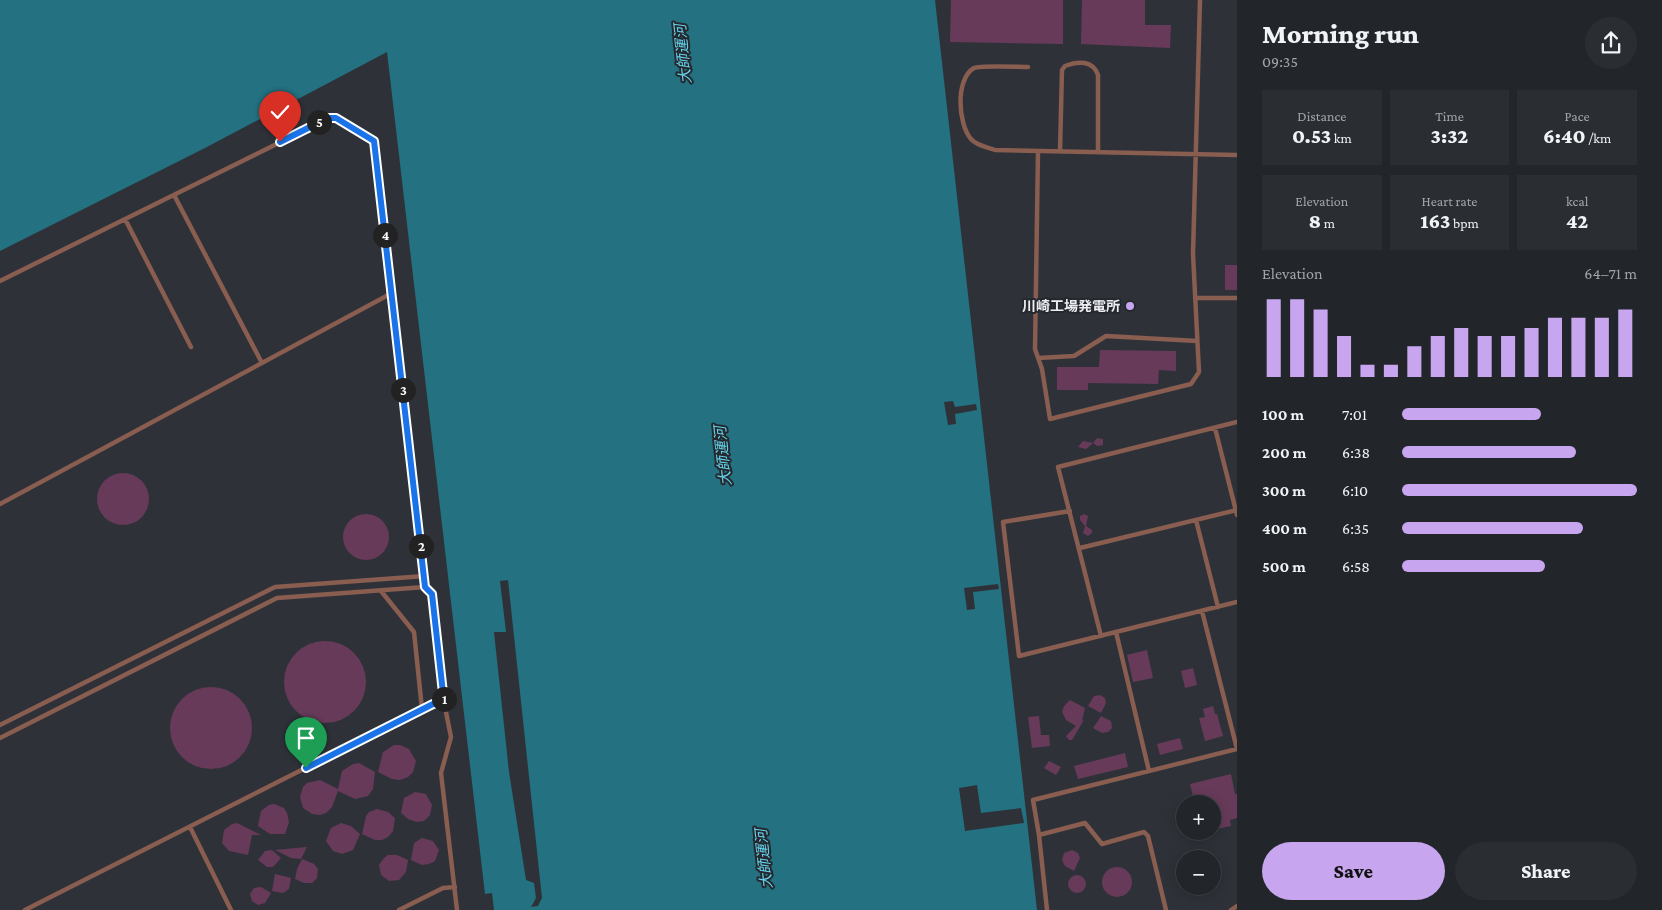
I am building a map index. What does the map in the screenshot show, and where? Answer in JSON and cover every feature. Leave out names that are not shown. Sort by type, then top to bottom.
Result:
[{"type":"lane","points":[[1038,151],[1034,349],[1042,369],[1050,419],[1191,384],[1199,372],[1193,254],[1200,0]]},
{"type":"lane","points":[[1060,151],[1062,70],[1065,66],[1080,62],[1087,63],[1096,69],[1098,75],[1098,152]]},
{"type":"lane","points":[[1028,67],[976,67],[967,74],[962,85],[961,112],[966,132],[977,144],[995,150],[1237,155]]},
{"type":"lane","points":[[0,281],[328,118],[336,118],[374,141],[425,587],[432,594],[444,702],[451,737],[441,773],[458,910]]},
{"type":"lane","points":[[174,195],[262,363]]},
{"type":"lane","points":[[125,219],[192,347]]},
{"type":"lane","points":[[0,504],[392,293]]},
{"type":"lane","points":[[1195,298],[1237,298]]},
{"type":"lane","points":[[1038,358],[1074,356],[1106,336],[1197,341]]},
{"type":"lane","points":[[1101,636],[1058,467],[1237,422]]},
{"type":"lane","points":[[1080,548],[1237,512],[1215,428]]},
{"type":"lane","points":[[1070,511],[1003,522],[1019,656],[1237,602]]},
{"type":"lane","points":[[1196,520],[1218,607]]},
{"type":"lane","points":[[0,725],[275,587],[425,576]]},
{"type":"lane","points":[[0,738],[277,598],[425,587]]},
{"type":"lane","points":[[382,591],[414,632],[422,709]]},
{"type":"lane","points":[[1046,910],[1039,835],[1033,800],[1237,749],[1202,611]]},
{"type":"lane","points":[[1116,632],[1149,771]]},
{"type":"lane","points":[[25,910],[422,709],[444,702]]},
{"type":"lane","points":[[1039,835],[1086,823],[1102,844],[1144,832],[1148,836],[1166,910]]},
{"type":"lane","points":[[190,827],[231,910]]},
{"type":"lane","points":[[399,910],[443,888],[455,888]]},
{"type":"lane","points":[[1231,910],[1237,906]]},
{"type":"water","name":"大師運河","points":[[0,0],[935,0],[1037,910],[494,910],[492,893],[485,894],[387,52],[205,148],[0,251]]},
{"type":"pier","points":[[953,401],[955,407],[976,404],[977,410],[955,414],[956,424],[948,425],[944,402]]},
{"type":"pier","points":[[508,580],[542,898],[538,906],[531,907],[536,898],[534,883],[526,880],[509,772],[494,632],[506,632],[500,581]]},
{"type":"pier","points":[[998,584],[999,589],[973,592],[975,609],[967,610],[964,588]]},
{"type":"pier","points":[[977,785],[981,813],[1021,808],[1024,823],[965,831],[959,788]]},
{"type":"building","points":[[951,0],[1063,0],[1063,44],[950,42]]},
{"type":"building","points":[[1082,0],[1145,0],[1145,25],[1171,25],[1170,48],[1081,44]]},
{"type":"building","points":[[1225,265],[1237,265],[1237,290],[1225,290]]},
{"type":"building","points":[[1100,350],[1176,351],[1176,371],[1159,370],[1158,384],[1088,383],[1088,390],[1057,390],[1057,367],[1099,367]]},
{"type":"building","points":[[1097,438],[1103,439],[1103,445],[1097,446],[1093,443]]},
{"type":"building","points":[[1083,441],[1093,443],[1086,449],[1078,447]]},
{"type":"building","points":[[123,473],[133,475],[141,481],[147,489],[149,499],[147,509],[141,517],[133,523],[123,525],[113,523],[105,517],[99,509],[97,499],[99,489],[105,481],[113,475]]},
{"type":"building","points":[[362,514],[370,514],[379,518],[385,524],[389,537],[385,550],[379,556],[370,560],[362,560],[353,556],[347,550],[343,541],[343,533],[347,524],[353,518]]},
{"type":"building","points":[[1084,514],[1088,516],[1086,526],[1092,530],[1092,533],[1088,536],[1083,533],[1085,526],[1080,520],[1080,516]]},
{"type":"building","points":[[325,641],[341,644],[354,653],[363,666],[366,682],[363,698],[354,711],[341,720],[325,723],[309,720],[296,711],[287,698],[284,682],[287,666],[296,653],[309,644]]},
{"type":"building","points":[[1147,650],[1153,678],[1133,682],[1127,655]]},
{"type":"building","points":[[1193,668],[1197,685],[1185,688],[1181,671]]},
{"type":"building","points":[[211,687],[227,690],[240,699],[249,712],[252,728],[249,744],[240,757],[227,766],[211,769],[195,766],[182,757],[173,744],[170,728],[173,712],[182,699],[195,690]]},
{"type":"building","points":[[1100,695],[1105,698],[1106,703],[1101,713],[1088,706],[1094,696]]},
{"type":"building","points":[[1070,700],[1085,708],[1082,721],[1084,720],[1072,740],[1069,740],[1066,736],[1076,726],[1066,720],[1062,712],[1064,706]]},
{"type":"building","points":[[1213,706],[1223,736],[1205,741],[1199,718],[1205,717],[1203,709]]},
{"type":"building","points":[[1039,716],[1041,735],[1049,735],[1050,746],[1032,748],[1028,717]]},
{"type":"building","points":[[1101,716],[1111,721],[1112,728],[1108,732],[1102,733],[1093,728]]},
{"type":"building","points":[[1180,738],[1183,749],[1160,755],[1157,744]]},
{"type":"building","points":[[394,745],[400,745],[409,749],[416,761],[413,772],[408,777],[400,780],[392,779],[378,772],[383,752]]},
{"type":"building","points":[[1125,753],[1128,767],[1078,779],[1074,766]]},
{"type":"building","points":[[1049,761],[1061,767],[1056,775],[1044,768]]},
{"type":"building","points":[[359,763],[375,772],[373,789],[368,796],[355,799],[338,791],[332,807],[326,813],[320,815],[312,814],[303,808],[300,797],[303,787],[307,783],[320,780],[338,789],[342,771],[353,764]]},
{"type":"building","points":[[1231,774],[1235,794],[1237,794],[1237,818],[1230,820],[1231,826],[1221,828],[1221,795],[1193,795],[1190,784]]},
{"type":"building","points":[[415,792],[426,794],[432,805],[430,815],[424,821],[417,822],[408,819],[401,813],[404,798]]},
{"type":"building","points":[[274,804],[284,808],[287,813],[289,822],[285,834],[270,834],[258,826],[261,811]]},
{"type":"building","points":[[377,809],[388,812],[395,818],[393,831],[382,840],[375,840],[362,834],[366,816],[369,812]]},
{"type":"building","points":[[237,823],[261,835],[252,835],[248,855],[229,851],[222,843],[224,830]]},
{"type":"building","points":[[341,823],[351,826],[360,834],[353,850],[342,854],[333,851],[326,841],[331,828]]},
{"type":"building","points":[[422,838],[433,841],[439,850],[435,861],[422,865],[411,860],[414,843]]},
{"type":"building","points":[[307,847],[301,859],[291,858],[275,850]]},
{"type":"building","points":[[272,850],[281,858],[273,867],[267,867],[258,860],[265,851]]},
{"type":"building","points":[[1072,850],[1078,853],[1080,858],[1074,871],[1065,866],[1062,860],[1064,853]]},
{"type":"building","points":[[388,855],[397,855],[408,860],[406,872],[399,880],[389,881],[381,875],[379,865]]},
{"type":"building","points":[[302,859],[314,864],[318,869],[317,878],[312,883],[304,883],[295,879]]},
{"type":"building","points":[[1117,867],[1128,871],[1132,882],[1128,893],[1117,897],[1106,893],[1102,882],[1106,871]]},
{"type":"building","points":[[275,874],[291,878],[289,889],[283,893],[272,891]]},
{"type":"building","points":[[1077,875],[1083,878],[1086,884],[1083,890],[1077,893],[1071,890],[1068,884],[1071,878]]},
{"type":"building","points":[[261,887],[271,893],[265,903],[258,905],[252,901],[250,894],[254,888]]},
{"type":"place","name":"川崎工場発電所","points":[[1130,306]]},
{"type":"route","points":[[280,142],[328,118],[336,118],[374,141],[425,587],[432,594],[444,702],[433,704],[306,768]]}]
